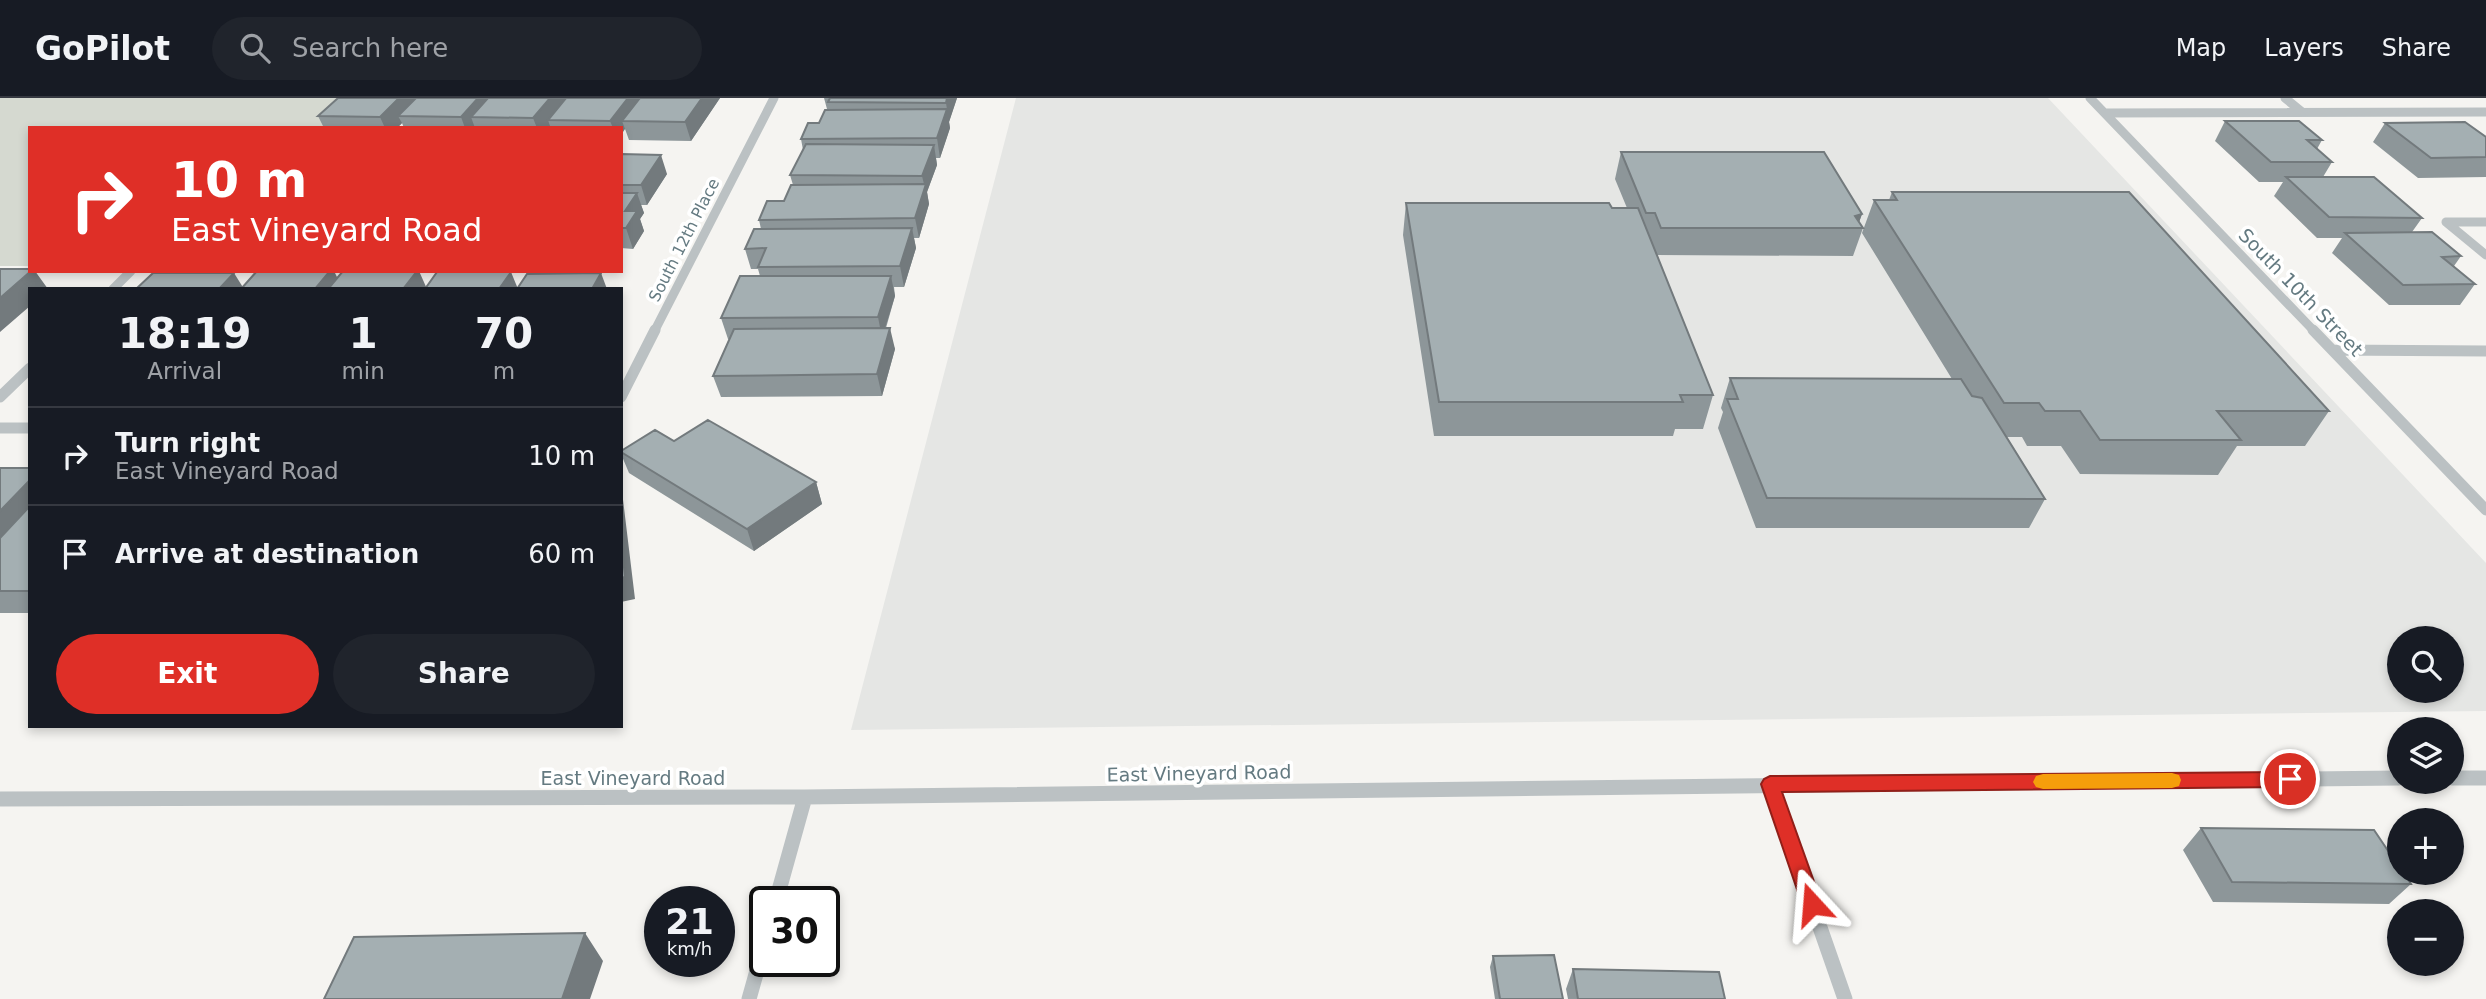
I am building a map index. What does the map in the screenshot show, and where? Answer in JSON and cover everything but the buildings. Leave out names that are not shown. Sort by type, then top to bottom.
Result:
[{"type":"street","name":"South 12th Place","points":[[623,393],[775,98]]},
{"type":"street","name":"South 10th Street","points":[[2090,98],[2486,510]]},
{"type":"street","points":[[2284,98],[2302,112]]},
{"type":"street","points":[[2106,113],[2486,112]]},
{"type":"street","points":[[2486,222],[2446,222],[2486,255]]},
{"type":"street","points":[[115,287],[129,273]]},
{"type":"street","points":[[2333,351],[2486,351]]},
{"type":"street","points":[[0,397],[28,370]]},
{"type":"street","points":[[0,428],[28,428]]},
{"type":"street","name":"East Vineyard Road","points":[[0,799],[805,797],[2387,778]]},
{"type":"street","points":[[2464,778],[2486,778]]},
{"type":"street","points":[[1770,784],[1845,999]]},
{"type":"street","points":[[780,886],[805,797]]},
{"type":"street","points":[[749,999],[755,977]]},
{"type":"shaded area","points":[[0,98],[356,98],[326,126],[28,126],[28,266],[0,266]]},
{"type":"shaded area","points":[[1016,98],[2048,98],[2486,563],[2486,711],[851,730]]},
{"type":"slow traffic","points":[[2043,782],[2172,780]]},
{"type":"route","points":[[1812,904],[1770,784],[2290,779]]}]
